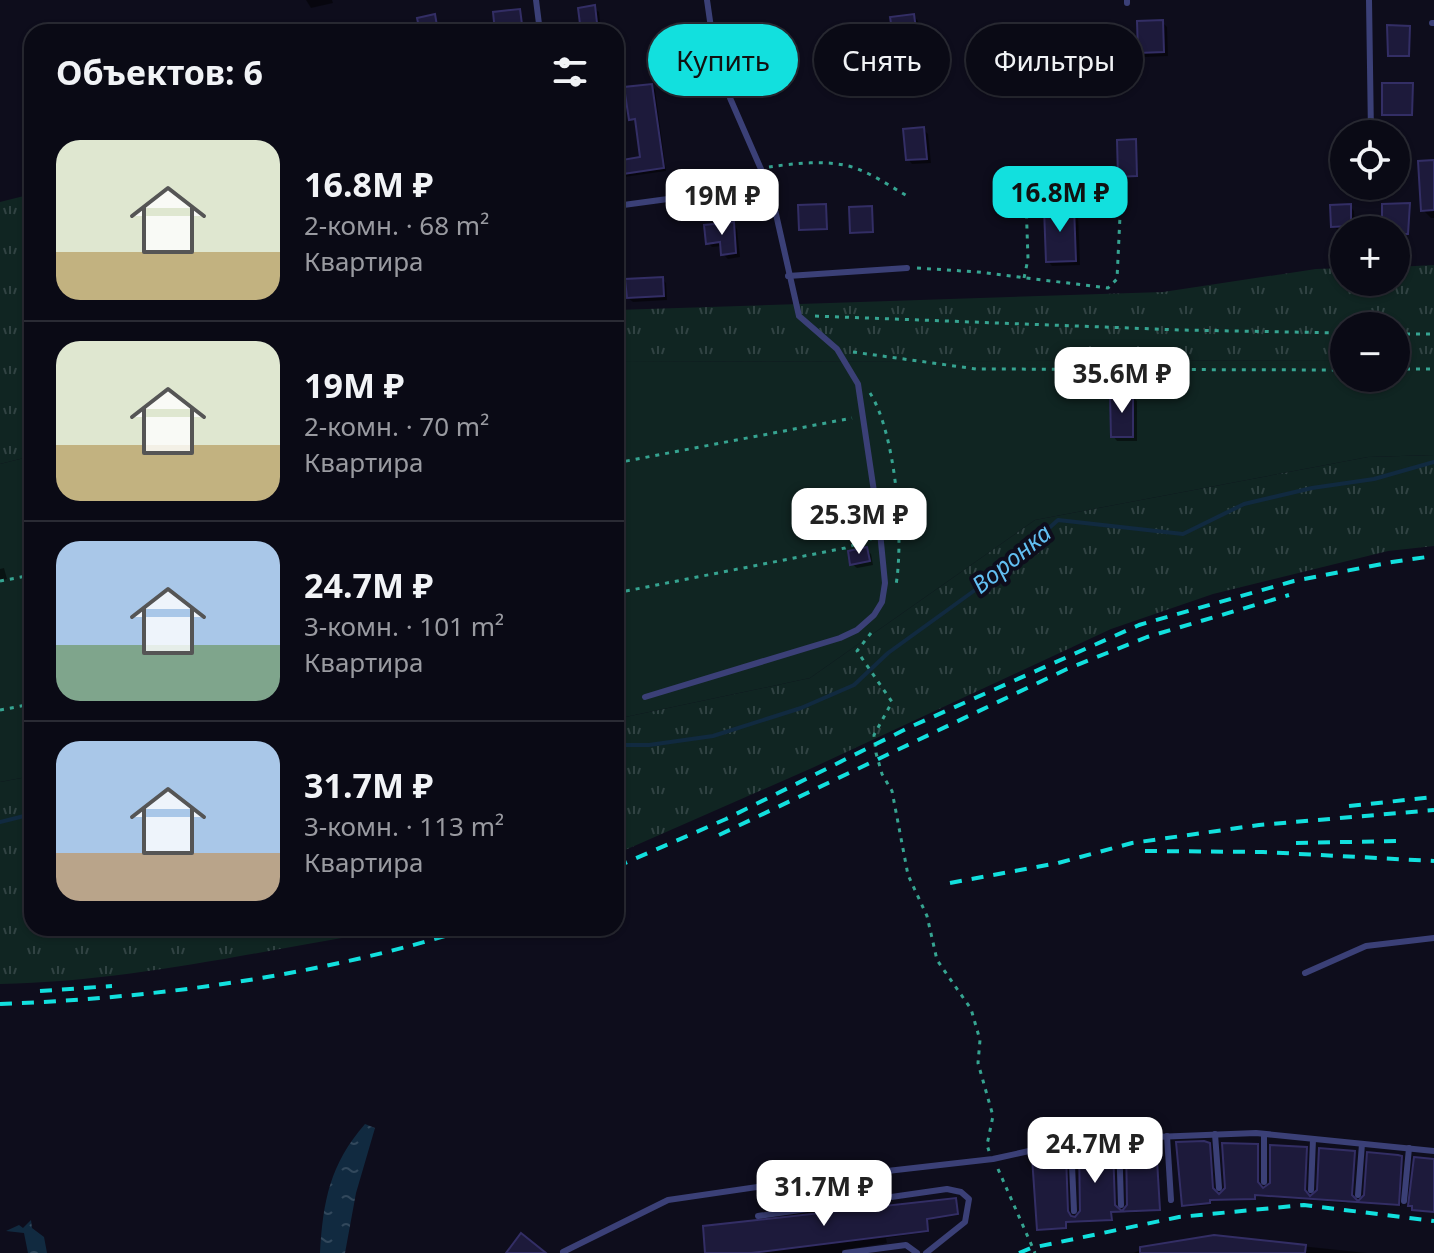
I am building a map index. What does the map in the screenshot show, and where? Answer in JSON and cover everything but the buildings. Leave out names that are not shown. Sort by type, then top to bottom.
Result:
[{"type":"lane","points":[[536,0],[539,24]]},
{"type":"lane","points":[[645,697],[822,645],[857,630],[874,615],[885,583],[858,384],[837,349],[799,316],[771,192],[730,98],[713,42],[707,0]]},
{"type":"lane","points":[[1369,0],[1371,120]]},
{"type":"lane","points":[[624,205],[727,191],[764,176]]},
{"type":"lane","points":[[788,276],[907,268]]},
{"type":"lane","points":[[1305,973],[1366,946],[1434,938]]},
{"type":"lane","points":[[1215,1134],[1219,1188]]},
{"type":"lane","points":[[563,1252],[668,1200],[799,1181],[993,1159],[1071,1142],[1264,1134],[1434,1151]]},
{"type":"lane","points":[[1264,1134],[1264,1182]]},
{"type":"lane","points":[[1167,1136],[1171,1200]]},
{"type":"lane","points":[[1119,1138],[1121,1205]]},
{"type":"lane","points":[[1311,1190],[1313,1139]]},
{"type":"lane","points":[[1071,1142],[1074,1211]]},
{"type":"lane","points":[[1358,1195],[1362,1144]]},
{"type":"lane","points":[[1404,1201],[1409,1148]]},
{"type":"lane","points":[[758,1216],[947,1189],[961,1192],[969,1199],[965,1222],[926,1253]]},
{"type":"lane","points":[[845,1253],[906,1245],[917,1253]]},
{"type":"path","points":[[761,167],[793,164],[847,166],[909,197]]},
{"type":"path","points":[[1024,278],[1028,259],[1026,200]]},
{"type":"path","points":[[907,268],[932,267],[1108,288],[1117,279],[1120,216]]},
{"type":"path","points":[[799,316],[1330,333]]},
{"type":"path","points":[[1410,334],[1434,334]]},
{"type":"path","points":[[837,349],[976,369],[1330,370]]},
{"type":"path","points":[[1410,369],[1434,369]]},
{"type":"path","points":[[858,384],[870,393],[875,402],[894,473],[900,535],[897,577]]},
{"type":"path","points":[[624,461],[861,416]]},
{"type":"path","points":[[624,591],[845,548],[868,541],[880,532]]},
{"type":"path","points":[[0,581],[24,576]]},
{"type":"path","points":[[857,651],[892,702],[874,735],[876,753],[882,774],[892,791],[908,875],[927,916],[937,960],[971,1009],[980,1040],[978,1063],[993,1116],[987,1145],[1035,1253]]},
{"type":"path","points":[[0,710],[24,706]]},
{"type":"green space","points":[[24,196],[24,458],[0,464],[0,202]]},
{"type":"green space","points":[[1434,265],[1434,360],[1410,360],[1410,312],[1330,312],[1330,360],[624,362],[624,310],[1163,292],[1330,268],[1330,296],[1410,296],[1410,266]]},
{"type":"green space","points":[[1330,360],[1330,392],[1410,392],[1410,360],[1434,360],[1434,455],[1368,457],[1035,520],[810,678],[624,717],[624,362]]},
{"type":"green space","points":[[1434,455],[1434,546],[1388,551],[1213,594],[1111,629],[812,768],[624,850],[624,717],[810,678],[1035,520],[1368,457]]},
{"type":"green space","points":[[24,458],[24,778],[0,782],[0,464]]},
{"type":"green space","points":[[24,778],[24,936],[353,936],[133,973],[0,984],[0,782]]},
{"type":"water","points":[[365,1124],[375,1128],[356,1193],[345,1253],[320,1253],[330,1184],[344,1154]]},
{"type":"water","points":[[31,1220],[32,1228],[44,1237],[47,1253],[28,1253],[24,1233],[6,1231],[19,1225],[23,1228]]},
{"type":"waterway","name":"Воронка","points":[[624,745],[649,745],[713,736],[801,708],[854,685],[888,653],[1000,572],[1058,520],[1183,534],[1244,504],[1312,488],[1374,479],[1434,462]]},
{"type":"waterway","name":"Воронка","points":[[0,822],[24,816]]},
{"type":"railway","points":[[624,864],[726,819],[910,727],[1139,625],[1294,581],[1434,556]]},
{"type":"railway","points":[[719,835],[1067,669],[1147,637],[1289,595]]},
{"type":"railway","points":[[1349,806],[1434,797]]},
{"type":"railway","points":[[950,883],[1058,863],[1132,843],[1259,825],[1434,810]]},
{"type":"railway","points":[[1296,843],[1396,841]]},
{"type":"railway","points":[[1145,851],[1263,852],[1434,861]]},
{"type":"railway","points":[[0,1004],[119,996],[238,982],[356,959],[444,936]]},
{"type":"railway","points":[[40,991],[112,986]]},
{"type":"railway","points":[[1019,1253],[1179,1217],[1304,1205],[1434,1221]]}]
